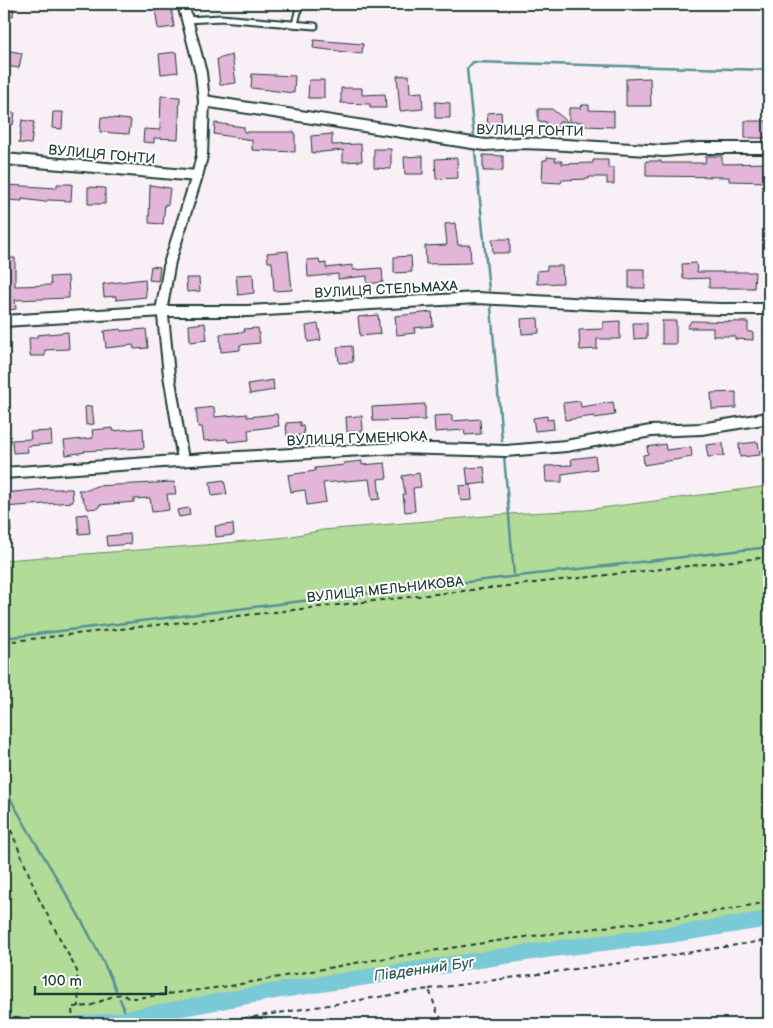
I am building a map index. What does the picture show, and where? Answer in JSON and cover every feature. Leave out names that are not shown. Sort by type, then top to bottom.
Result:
[{"type":"street","points":[[183,4],[201,73],[204,100],[202,156],[170,261],[162,306],[169,375],[183,460]]},
{"type":"street","name":"ВУЛИЦЯ ГОНТИ","points":[[204,100],[485,145],[520,143],[664,151],[700,148],[769,148]]},
{"type":"street","name":"ВУЛИЦЯ ГОНТИ","points":[[4,159],[197,176]]},
{"type":"street","name":"ВУЛИЦЯ СТЕЛЬМАХА","points":[[4,321],[163,311],[247,311],[477,298],[673,307],[769,309]]},
{"type":"street","name":"ВУЛИЦЯ ГУМЕНЮКА","points":[[4,474],[183,460],[398,448],[469,451],[514,450],[566,446],[651,431],[701,429],[769,418]]},
{"type":"lane","points":[[295,24],[300,4]]},
{"type":"lane","points":[[187,20],[221,18],[314,26]]},
{"type":"path","name":"ВУЛИЦЯ МЕЛЬНИКОВА","points":[[4,642],[769,557]]},
{"type":"path","points":[[4,813],[39,899],[77,971],[80,1007]]},
{"type":"path","points":[[73,1024],[72,1007],[90,1006],[115,995],[123,994],[128,998],[136,998],[230,986],[361,962],[509,939],[691,916],[769,902]]},
{"type":"path","points":[[209,1024],[430,989],[769,940]]},
{"type":"path","points":[[430,989],[437,1012],[445,1024]]},
{"type":"green space","points":[[769,486],[769,919],[669,935],[552,949],[281,990],[112,1021],[79,1024],[4,1024],[4,560],[205,545],[287,537],[323,530],[508,514],[586,510]]},
{"type":"building","points":[[4,5],[14,5],[13,16],[4,16]]},
{"type":"building","points":[[171,6],[174,27],[158,29],[155,9]]},
{"type":"building","points":[[314,40],[363,44],[362,54],[313,48]]},
{"type":"building","points":[[4,50],[22,53],[19,68],[4,66]]},
{"type":"building","points":[[176,52],[178,72],[161,74],[159,54]]},
{"type":"building","points":[[232,55],[236,83],[220,85],[217,59]]},
{"type":"building","points":[[252,74],[295,76],[294,93],[251,88]]},
{"type":"building","points":[[409,75],[410,93],[422,92],[423,109],[400,111],[397,76]]},
{"type":"building","points":[[650,78],[651,106],[626,106],[626,79]]},
{"type":"building","points":[[309,80],[324,80],[324,98],[308,98]]},
{"type":"building","points":[[341,88],[362,88],[362,95],[385,94],[386,108],[370,108],[370,104],[341,103]]},
{"type":"building","points":[[161,96],[180,97],[178,139],[154,138],[154,143],[143,142],[144,129],[160,130]]},
{"type":"building","points":[[435,102],[450,103],[450,118],[435,118]]},
{"type":"building","points":[[582,105],[589,105],[589,110],[614,111],[614,127],[584,126],[584,122],[569,122],[569,108],[581,108]]},
{"type":"building","points":[[538,109],[552,109],[568,122],[559,122],[559,127],[546,127],[546,122],[538,121]]},
{"type":"building","points":[[4,112],[15,113],[13,125],[4,124]]},
{"type":"building","points":[[53,112],[63,112],[62,129],[52,128]]},
{"type":"building","points":[[501,112],[502,127],[488,128],[487,113]]},
{"type":"building","points":[[101,117],[131,120],[129,134],[100,132]]},
{"type":"building","points":[[22,120],[34,122],[31,144],[19,143]]},
{"type":"building","points":[[745,121],[768,121],[768,138],[745,138]]},
{"type":"building","points":[[215,123],[244,127],[244,132],[295,132],[295,152],[252,150],[252,140],[214,134]]},
{"type":"building","points":[[332,134],[332,145],[361,144],[362,161],[343,162],[343,150],[312,153],[311,136]]},
{"type":"building","points":[[374,149],[391,149],[391,169],[374,168]]},
{"type":"building","points":[[483,155],[503,156],[503,171],[483,171]]},
{"type":"building","points":[[423,156],[423,174],[405,174],[404,157]]},
{"type":"building","points":[[706,156],[722,156],[722,164],[769,163],[769,182],[729,181],[729,177],[646,176],[646,161],[705,163]]},
{"type":"building","points":[[547,157],[556,158],[555,161],[562,161],[562,164],[593,163],[593,160],[608,160],[608,168],[614,168],[614,184],[607,184],[607,177],[562,180],[561,183],[542,182],[543,160],[547,160]]},
{"type":"building","points":[[457,158],[458,178],[436,179],[435,159]]},
{"type":"building","points":[[57,184],[72,184],[71,201],[7,200],[7,185],[57,188]]},
{"type":"building","points":[[150,185],[170,188],[168,205],[165,204],[163,224],[149,223]]},
{"type":"building","points":[[88,187],[105,188],[105,204],[88,204]]},
{"type":"building","points":[[455,223],[458,245],[470,245],[471,263],[426,264],[425,246],[447,245],[445,224]]},
{"type":"building","points":[[492,239],[510,239],[510,253],[493,253]]},
{"type":"building","points":[[288,251],[292,290],[274,291],[272,262],[268,262],[267,253]]},
{"type":"building","points":[[411,256],[412,272],[394,273],[394,257]]},
{"type":"building","points":[[4,258],[15,258],[15,286],[51,285],[50,277],[68,276],[69,298],[15,300],[16,309],[9,310],[7,275],[4,275]]},
{"type":"building","points":[[319,259],[320,264],[326,263],[326,268],[353,265],[353,270],[382,268],[383,282],[367,284],[367,276],[338,279],[338,274],[308,277],[307,260]]},
{"type":"building","points":[[696,263],[697,272],[755,272],[754,288],[709,288],[709,278],[683,279],[682,264]]},
{"type":"building","points":[[151,266],[160,267],[158,281],[149,280]]},
{"type":"building","points":[[547,266],[562,266],[563,283],[537,284],[537,271],[547,270]]},
{"type":"building","points":[[629,269],[645,269],[645,288],[629,288]]},
{"type":"building","points":[[253,274],[254,293],[238,295],[236,275]]},
{"type":"building","points":[[186,278],[199,278],[200,291],[187,292]]},
{"type":"building","points":[[145,279],[146,297],[116,300],[116,296],[104,297],[103,284]]},
{"type":"building","points":[[432,312],[433,326],[414,328],[415,333],[397,335],[395,316]]},
{"type":"building","points":[[378,315],[380,334],[360,336],[358,317]]},
{"type":"building","points":[[538,318],[539,333],[522,334],[521,319]]},
{"type":"building","points":[[620,321],[620,339],[597,339],[597,349],[580,350],[579,330],[603,329],[603,322]]},
{"type":"building","points":[[662,321],[676,321],[676,344],[662,344]]},
{"type":"building","points":[[691,321],[748,322],[748,332],[753,332],[753,340],[735,339],[735,336],[713,336],[713,328],[687,328]]},
{"type":"building","points":[[205,323],[207,340],[190,342],[189,325]]},
{"type":"building","points":[[633,323],[647,323],[647,338],[634,339]]},
{"type":"building","points":[[318,324],[321,340],[308,342],[306,326]]},
{"type":"building","points":[[258,328],[260,343],[240,345],[240,350],[221,352],[220,334],[245,332],[244,329]]},
{"type":"building","points":[[121,329],[121,331],[146,329],[148,348],[134,349],[133,345],[106,348],[104,331]]},
{"type":"building","points":[[68,332],[69,349],[45,350],[45,356],[30,356],[29,338],[37,338],[37,335]]},
{"type":"building","points":[[352,346],[353,362],[339,363],[337,347]]},
{"type":"building","points":[[273,380],[274,390],[250,394],[248,384]]},
{"type":"building","points":[[736,392],[736,408],[712,409],[711,393]]},
{"type":"building","points":[[580,401],[581,407],[613,402],[615,415],[565,420],[563,403]]},
{"type":"building","points":[[425,404],[425,420],[373,421],[372,407]]},
{"type":"building","points":[[92,406],[94,424],[86,425],[85,407]]},
{"type":"building","points":[[214,407],[215,417],[247,414],[247,417],[277,414],[279,426],[248,430],[249,440],[228,442],[227,439],[204,441],[202,427],[198,427],[196,409]]},
{"type":"building","points":[[452,415],[452,421],[480,419],[481,434],[465,435],[464,430],[435,432],[434,416]]},
{"type":"building","points":[[362,416],[363,431],[347,432],[346,417]]},
{"type":"building","points":[[547,416],[547,420],[553,419],[554,429],[535,431],[533,418]]},
{"type":"building","points":[[300,422],[300,426],[303,425],[304,435],[287,436],[286,423]]},
{"type":"building","points":[[113,428],[113,431],[143,428],[144,448],[84,451],[66,455],[64,441],[93,438],[92,430]]},
{"type":"building","points":[[51,431],[52,444],[27,446],[28,452],[13,453],[12,440],[31,439],[30,432]]},
{"type":"building","points":[[758,442],[760,455],[740,457],[739,444]]},
{"type":"building","points":[[723,443],[724,456],[708,457],[706,445]]},
{"type":"building","points":[[665,444],[666,450],[691,447],[692,457],[644,465],[643,455],[648,454],[647,447]]},
{"type":"building","points":[[595,456],[597,469],[562,474],[562,482],[546,482],[545,466],[572,465],[571,459]]},
{"type":"building","points":[[362,461],[362,465],[385,463],[387,478],[378,479],[380,499],[372,500],[369,479],[323,483],[326,502],[307,505],[305,490],[291,492],[288,475],[315,471],[315,468]]},
{"type":"building","points":[[484,467],[486,483],[468,485],[466,468]]},
{"type":"building","points":[[419,473],[421,487],[413,488],[415,511],[405,512],[402,476]]},
{"type":"building","points":[[224,480],[227,494],[212,496],[210,482]]},
{"type":"building","points":[[174,482],[176,494],[167,494],[169,510],[152,512],[150,498],[134,499],[134,502],[99,505],[99,508],[88,509],[78,490],[88,490],[96,486]]},
{"type":"building","points":[[471,485],[472,500],[461,501],[459,486]]},
{"type":"building","points":[[46,489],[72,489],[73,502],[4,507],[4,493]]},
{"type":"building","points":[[4,508],[9,508],[11,532],[4,532]]},
{"type":"building","points":[[189,508],[190,515],[179,517],[177,510]]},
{"type":"building","points":[[88,514],[90,533],[79,534],[77,515]]},
{"type":"building","points":[[233,524],[234,535],[216,537],[215,526]]},
{"type":"building","points":[[130,534],[131,544],[107,546],[106,536]]},
{"type":"waterway","points":[[474,137],[467,69],[473,62],[769,70]]},
{"type":"waterway","points":[[475,151],[489,290]]},
{"type":"waterway","points":[[491,307],[502,441]]},
{"type":"waterway","points":[[504,455],[514,576]]},
{"type":"waterway","points":[[4,638],[769,547]]},
{"type":"waterway","points":[[4,787],[77,912],[116,990]]},
{"type":"waterway","name":"Південний Буг","points":[[79,1024],[112,1021],[281,990],[552,949],[669,935],[769,919]]},
{"type":"waterway","points":[[120,999],[127,1017]]}]
